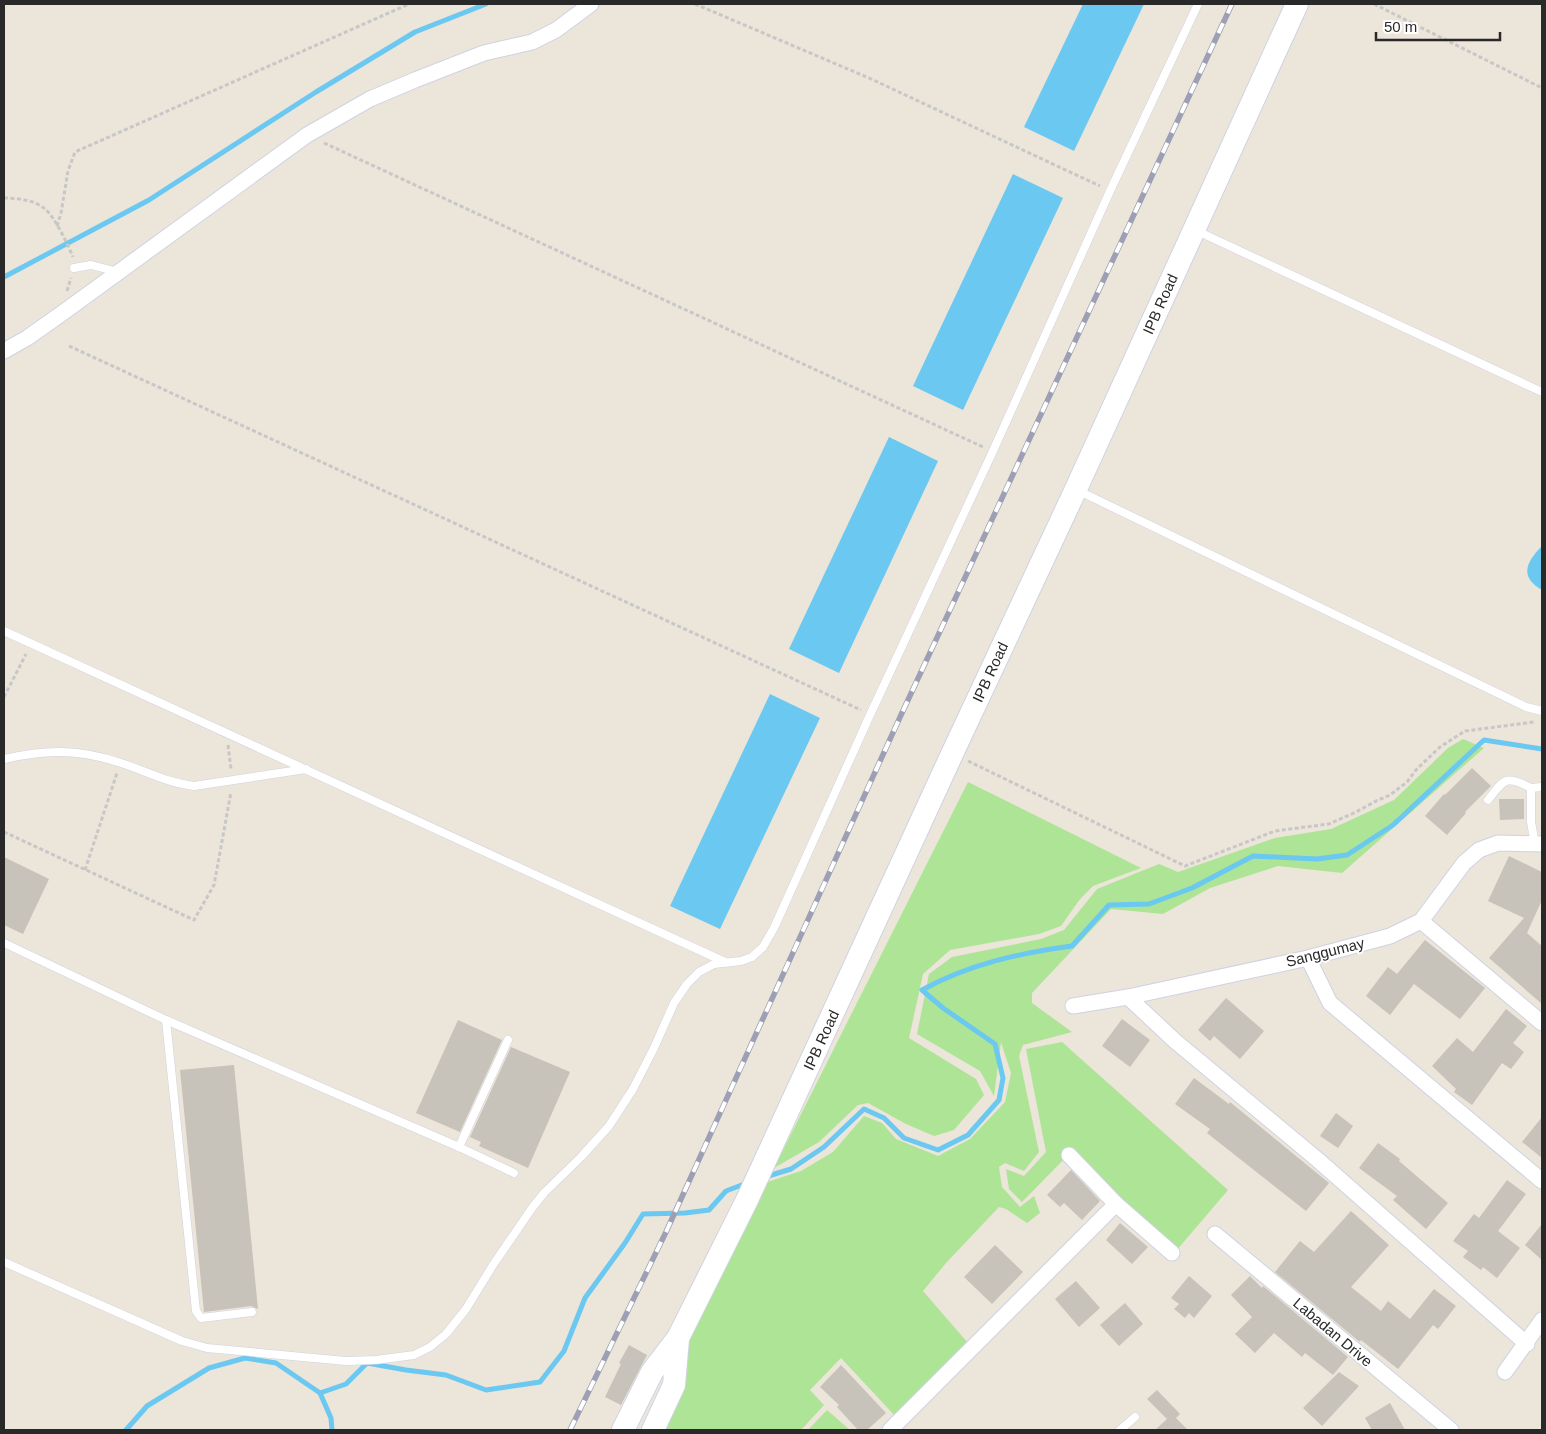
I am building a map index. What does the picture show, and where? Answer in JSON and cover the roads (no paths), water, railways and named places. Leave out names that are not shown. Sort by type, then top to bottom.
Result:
[{"type":"street","points":[[4,351],[27,338],[120,273],[307,135],[370,99],[415,80],[484,53],[532,42],[556,30],[590,4]]},
{"type":"street","name":"IPB Road","points":[[623,1430],[652,1372],[678,1338],[783,1124],[952,754],[1076,489],[1296,4]]},
{"type":"street","name":"Sanggumay","points":[[1073,1006],[1128,997],[1308,958],[1390,936],[1421,921],[1464,863],[1479,850],[1498,843],[1539,844]]},
{"type":"street","points":[[1421,921],[1542,1023]]},
{"type":"street","points":[[1308,958],[1330,1002],[1542,1181]]},
{"type":"street","points":[[1128,997],[1175,1041],[1326,1166],[1526,1344]]},
{"type":"street","points":[[1069,1155],[1116,1204],[1172,1253]]},
{"type":"street","points":[[890,1430],[1116,1204]]},
{"type":"street","name":"Labadan Drive","points":[[1215,1234],[1451,1430]]},
{"type":"street","points":[[1505,1372],[1542,1320]]},
{"type":"street","name":"IPB Road","points":[[653,1430],[674,1385],[678,1338]]},
{"type":"lane","points":[[4,1262],[182,1341],[207,1348],[346,1361],[376,1360],[414,1355],[430,1347],[446,1334],[466,1309],[532,1208],[550,1187],[582,1157],[609,1126],[634,1089],[674,1002],[687,984],[700,972],[714,964],[741,961],[752,957],[763,947],[993,451],[1110,191],[1198,4]]},
{"type":"lane","points":[[1194,229],[1542,392]]},
{"type":"lane","points":[[74,264],[91,265],[120,273]]},
{"type":"lane","points":[[1076,489],[1526,707],[1542,711]]},
{"type":"lane","points":[[4,631],[725,962]]},
{"type":"lane","points":[[4,760],[46,752],[77,752],[120,762],[176,784],[194,786],[306,770]]},
{"type":"lane","points":[[1488,800],[1505,780],[1510,779],[1531,788],[1542,787]]},
{"type":"lane","points":[[1531,788],[1531,822],[1539,844]]},
{"type":"lane","points":[[4,943],[166,1020],[514,1172]]},
{"type":"lane","points":[[166,1020],[196,1311],[201,1318],[252,1312]]},
{"type":"lane","points":[[459,1147],[508,1040]]},
{"type":"lane","points":[[1120,1430],[1135,1417]]},
{"type":"water","points":[[1083,4],[1144,4],[1074,151],[1024,127]]},
{"type":"water","points":[[1013,174],[1063,198],[963,410],[913,386]]},
{"type":"water","points":[[889,437],[938,461],[839,673],[789,649]]},
{"type":"water","points":[[1542,546],[1542,590],[1530,580],[1527,569],[1532,558]]},
{"type":"water","points":[[770,694],[820,718],[720,929],[670,906]]},
{"type":"waterway","points":[[4,277],[149,200],[316,92],[415,32],[486,4]]},
{"type":"waterway","points":[[765,1177],[791,1169],[824,1147],[864,1109],[884,1118],[904,1138],[938,1150],[968,1135],[999,1100],[1003,1078],[995,1044],[943,1008],[922,990],[976,966],[1033,952],[1072,946],[1109,905],[1149,904],[1192,888],[1253,856],[1317,859],[1347,855],[1393,825],[1484,740],[1542,749]]},
{"type":"waterway","points":[[320,1393],[346,1384],[367,1363],[446,1375],[486,1390],[540,1382],[564,1351],[585,1298],[625,1243],[643,1214],[685,1213],[709,1210],[726,1191],[747,1183]]},
{"type":"waterway","points":[[126,1430],[147,1406],[209,1368],[245,1358],[276,1363],[320,1393],[331,1418],[332,1430]]},
{"type":"railway","points":[[570,1430],[666,1232],[901,715],[1232,4]]}]
